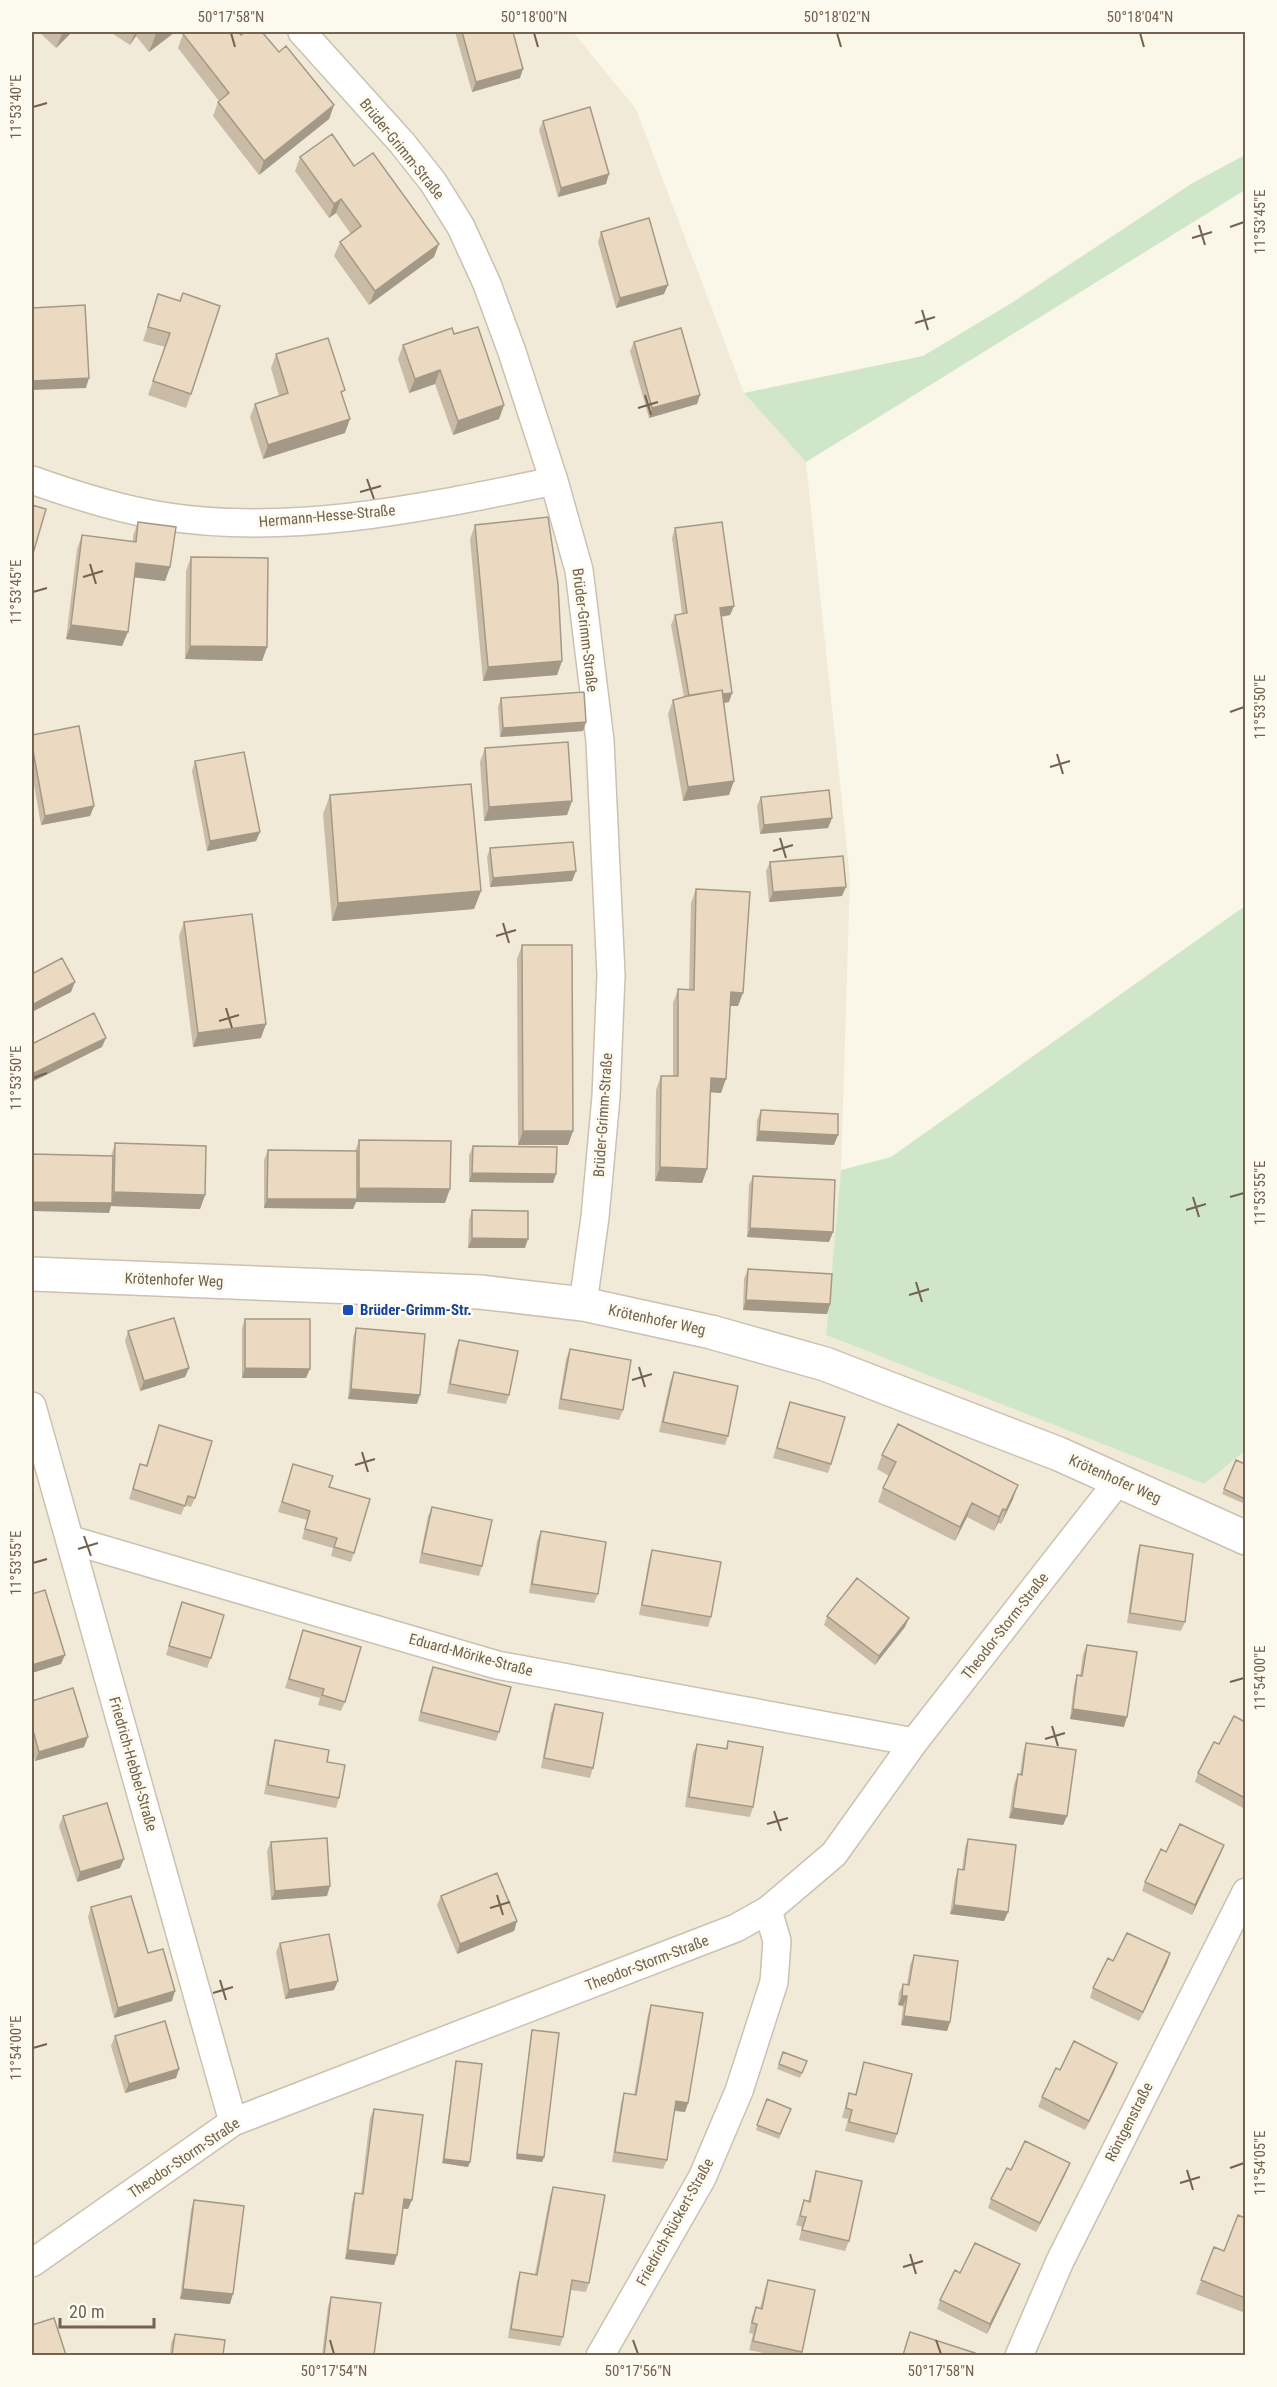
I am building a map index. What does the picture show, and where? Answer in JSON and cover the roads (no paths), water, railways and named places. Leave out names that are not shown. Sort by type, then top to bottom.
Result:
[{"type":"street","name":"Brüder-Grimm-Straße","points":[[302,32],[402,143],[433,182],[461,227],[487,284],[512,352],[554,481],[579,570],[600,741],[611,975],[606,1097],[595,1218],[583,1304]]},
{"type":"street","name":"Hermann-Hesse-Straße","points":[[32,480],[74,496],[163,516],[252,523],[341,518],[435,505],[554,481]]},
{"type":"street","name":"Krötenhofer Weg","points":[[32,1274],[480,1292],[583,1304],[711,1332],[825,1364],[1119,1480],[1245,1538]]},
{"type":"street","name":"Friedrich-Hebbel-Straße","points":[[32,1406],[233,2122]]},
{"type":"street","name":"Theodor-Storm-Straße","points":[[32,2264],[233,2122],[736,1928],[768,1910],[834,1854],[914,1742],[1119,1480]]},
{"type":"street","name":"Eduard-Mörike-Straße","points":[[71,1540],[497,1665],[914,1742]]},
{"type":"street","name":"Röntgenstraße","points":[[1019,2355],[1060,2260],[1245,1892]]},
{"type":"street","name":"Friedrich-Rückert-Straße","points":[[600,2355],[702,2178],[739,2091],[774,1982],[777,1941],[768,1910]]},
{"type":"place","name":"Brüder-Grimm-Str.","points":[[348,1310]]}]
